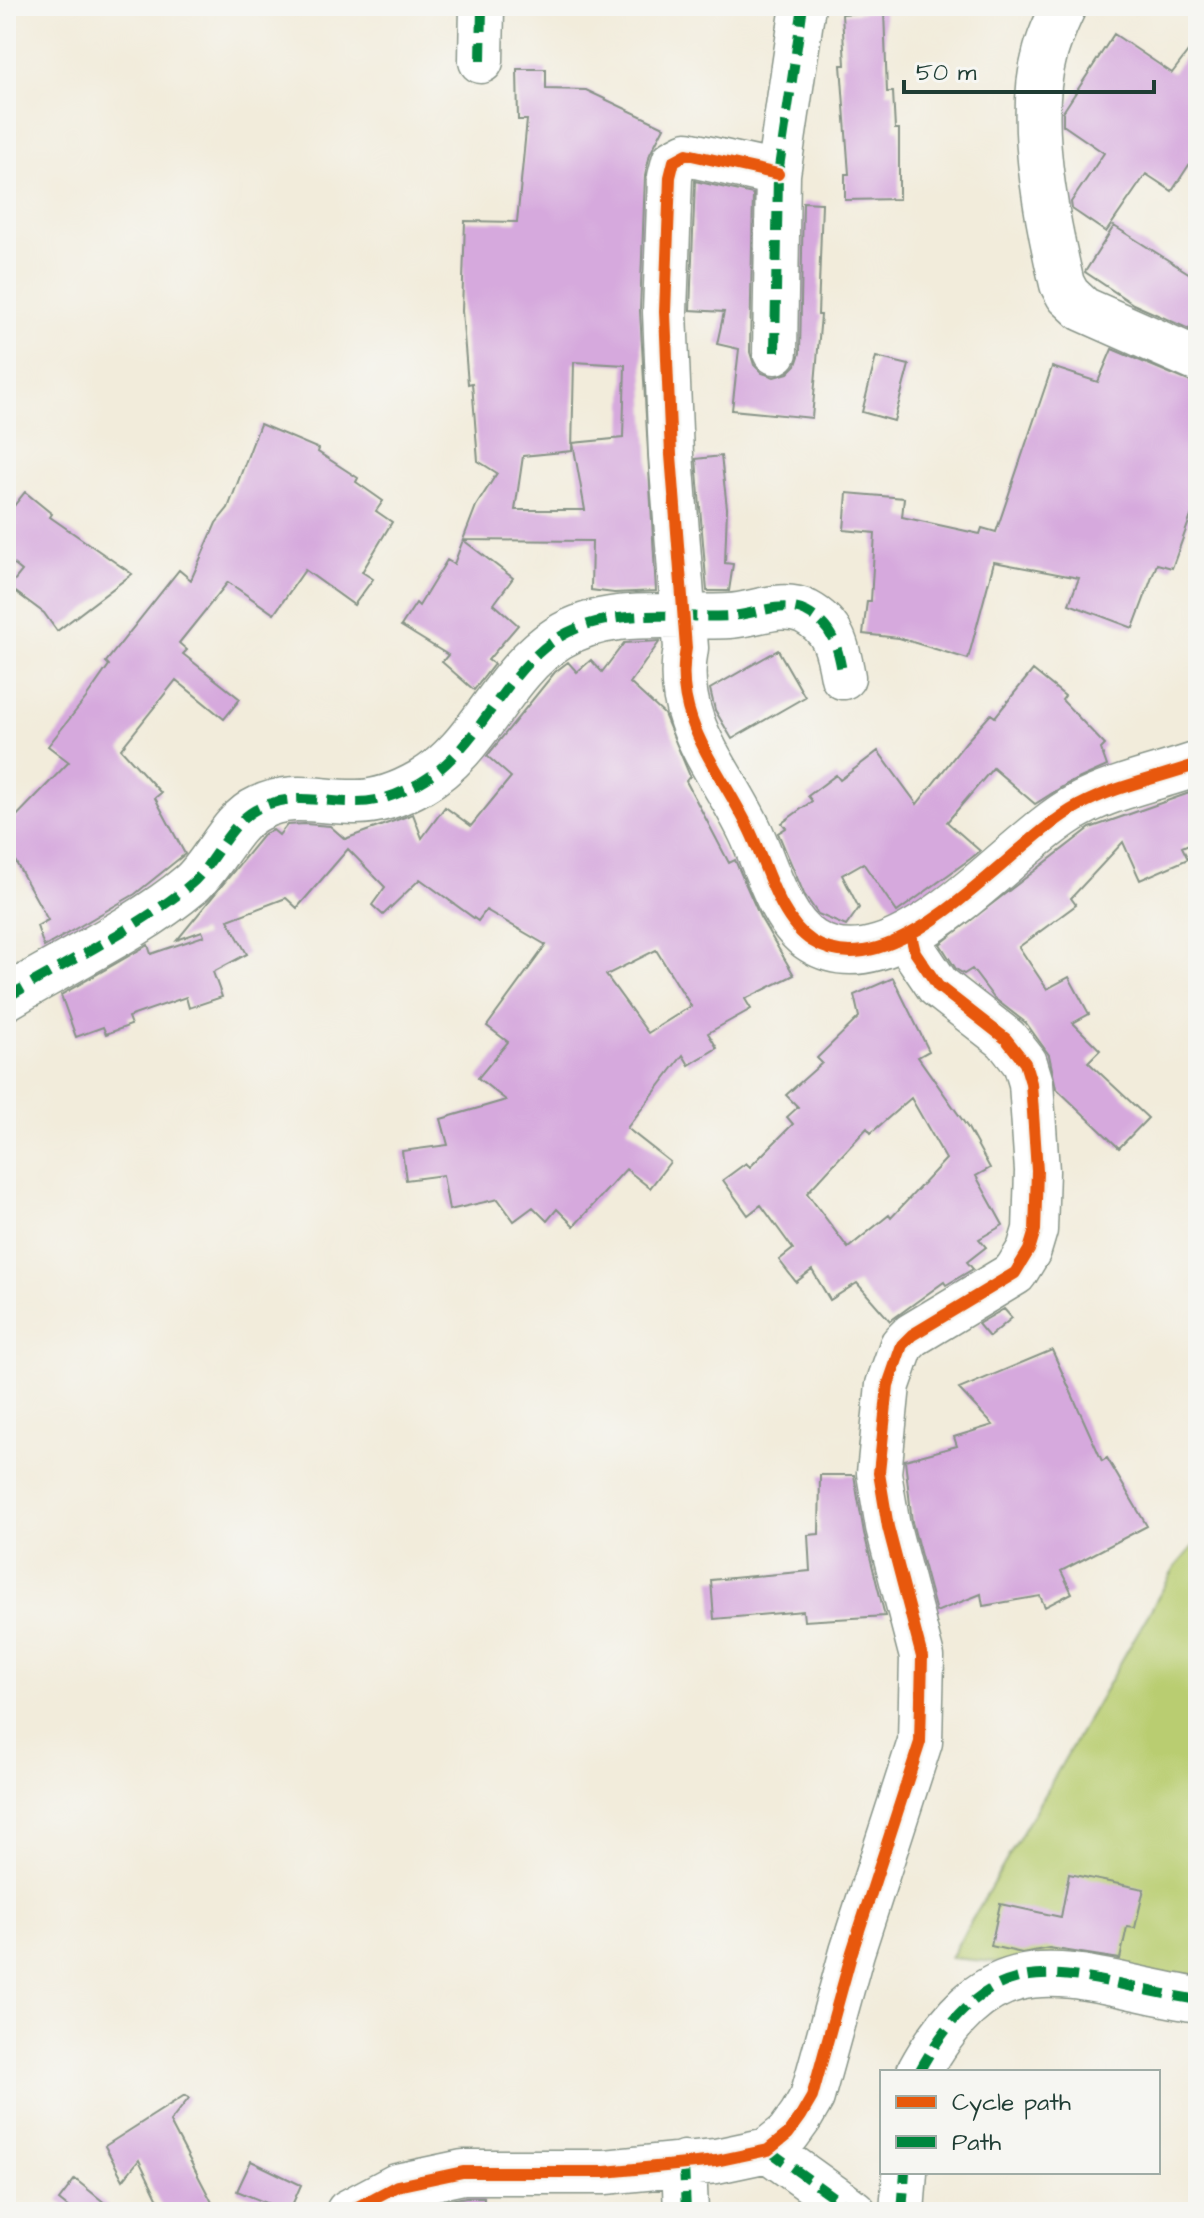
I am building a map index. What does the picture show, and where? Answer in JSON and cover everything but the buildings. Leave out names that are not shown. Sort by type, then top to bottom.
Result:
[{"type":"street","points":[[481,61],[482,6]]},
{"type":"street","points":[[775,352],[778,174],[803,6]]},
{"type":"street","points":[[1064,6],[1043,59],[1039,98],[1046,194],[1062,284],[1068,295],[1083,309],[1198,360]]},
{"type":"street","points":[[778,174],[687,154],[674,161],[665,312],[681,614],[686,648],[681,671],[683,700],[690,719],[742,814],[792,921],[812,942],[845,952],[863,952],[911,935],[1075,807],[1198,764]]},
{"type":"street","points":[[6,998],[190,885],[254,809],[293,797],[356,802],[400,793],[445,764],[526,664],[559,637],[622,618],[681,614],[731,616],[778,607],[804,611],[823,624],[837,642],[843,677]]},
{"type":"street","points":[[348,2212],[397,2186],[463,2172],[605,2172],[716,2161],[768,2150],[788,2134],[812,2097],[857,1938],[920,1742],[922,1657],[888,1527],[879,1473],[885,1410],[895,1361],[902,1345],[912,1335],[1015,1273],[1029,1250],[1035,1230],[1037,1171],[1031,1083],[1025,1063],[1006,1039],[938,986],[915,952],[911,935]]},
{"type":"street","points":[[920,2070],[963,2011],[981,1995],[1009,1978],[1040,1973],[1075,1973],[1198,2000]]},
{"type":"street","points":[[768,2150],[854,2212]]},
{"type":"street","points":[[684,2163],[686,2212]]},
{"type":"street","points":[[902,2212],[905,2174]]},
{"type":"green space","points":[[1198,1541],[1198,1980],[950,1958],[1176,1566]]},
{"type":"marked path","points":[[481,61],[482,6]]},
{"type":"marked path","points":[[775,352],[778,174],[803,6]]},
{"type":"marked path","points":[[6,998],[171,900],[200,875],[240,822],[259,808],[294,799],[371,801],[397,794],[421,782],[459,750],[538,653],[578,628],[620,618],[729,616],[787,607],[806,612],[823,624],[833,639],[843,677]]},
{"type":"marked path","points":[[920,2070],[948,2027],[978,1998],[1008,1981],[1040,1975],[1074,1976],[1198,2000]]},
{"type":"marked path","points":[[768,2150],[854,2212]]},
{"type":"marked path","points":[[684,2163],[686,2212]]},
{"type":"marked path","points":[[902,2212],[905,2174]]},
{"type":"cycle path","points":[[778,174],[687,154],[674,161],[670,177],[665,312],[671,455],[686,648],[686,699],[702,743],[750,831],[791,920],[812,941],[845,952],[879,947],[915,931],[951,907],[1050,824],[1078,806],[1122,788],[1198,764]]},
{"type":"cycle path","points":[[348,2212],[397,2186],[463,2172],[605,2172],[716,2161],[768,2150],[788,2134],[812,2097],[852,1952],[920,1742],[922,1657],[888,1527],[879,1473],[888,1385],[902,1345],[912,1335],[1015,1273],[1029,1250],[1035,1230],[1037,1171],[1031,1083],[1025,1063],[1006,1039],[938,986],[915,952],[911,935]]}]
